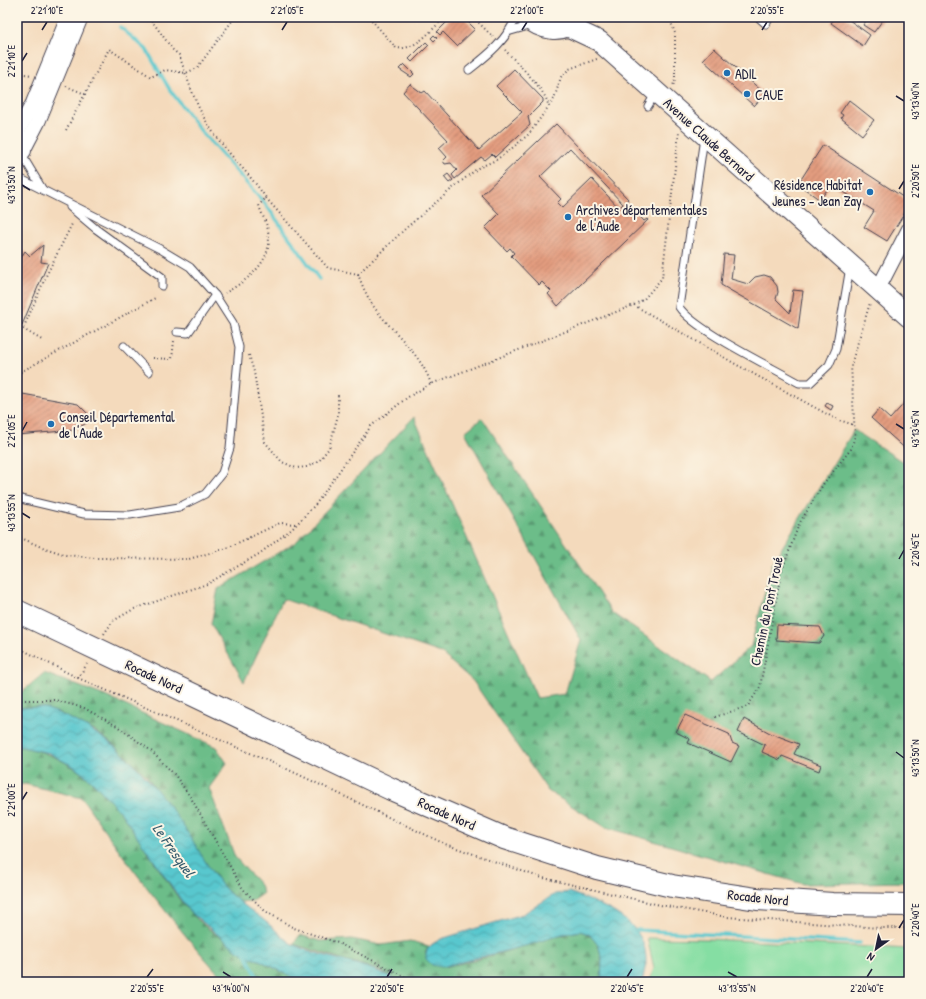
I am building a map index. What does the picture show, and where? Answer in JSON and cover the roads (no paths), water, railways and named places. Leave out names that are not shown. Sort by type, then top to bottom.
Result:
[{"type":"main road","name":"Rocade Nord","points":[[17,611],[391,789],[504,838],[597,868],[672,886],[757,899],[833,904],[909,905]]},
{"type":"street","points":[[22,154],[49,78],[68,17]]},
{"type":"street","points":[[22,154],[22,135],[18,131],[49,78],[81,17]]},
{"type":"street","name":"Avenue Claude Bernard","points":[[588,17],[601,49]]},
{"type":"street","points":[[525,19],[545,28],[556,29],[573,22]]},
{"type":"street","name":"Avenue Claude Bernard","points":[[573,22],[663,104],[705,135],[909,317]]},
{"type":"street","points":[[878,289],[909,229]]},
{"type":"lane","points":[[758,17],[766,24],[770,17]]},
{"type":"lane","points":[[511,30],[525,19]]},
{"type":"lane","points":[[469,70],[499,44],[511,30],[525,19]]},
{"type":"lane","points":[[705,135],[680,307],[684,314],[712,334],[799,383],[810,383],[829,365],[836,349],[850,264]]},
{"type":"lane","points":[[22,154],[43,190]]},
{"type":"lane","points":[[17,177],[160,249],[190,267],[215,295],[232,323],[239,347],[230,448],[222,473],[205,494],[179,507],[130,515],[84,514],[17,498]]},
{"type":"lane","points":[[62,200],[96,229],[162,277],[162,286]]},
{"type":"lane","points":[[176,332],[188,332],[215,295]]},
{"type":"lane","points":[[124,346],[149,372]]},
{"type":"water","name":"Le Fresquel","points":[[42,707],[66,716],[87,727],[124,755],[157,790],[172,809],[223,887],[288,941],[307,950],[361,965],[387,975],[399,982],[302,982],[259,960],[250,958],[234,948],[188,910],[121,813],[92,781],[74,767],[49,753],[17,746],[17,708]]},
{"type":"water","points":[[569,892],[621,916],[640,936],[645,949],[646,964],[642,982],[601,982],[602,958],[598,945],[589,934],[580,931],[559,935],[529,945],[442,967],[432,965],[426,959],[428,949],[432,944],[441,939],[523,914],[555,894]]},
{"type":"waterway","points":[[120,27],[146,49],[170,90],[201,131],[266,205],[319,279]]},
{"type":"waterway","points":[[637,930],[860,943]]},
{"type":"waterway","points":[[244,951],[260,982]]},
{"type":"place","name":"ADIL","points":[[727,73]]},
{"type":"place","name":"CAUE","points":[[747,94]]},
{"type":"place","name":"Résidence Habitat Jeunes - Jean Zay","points":[[870,192]]},
{"type":"place","name":"Archives départementales de l'Aude","points":[[568,217]]},
{"type":"place","name":"Conseil Départemental de l'Aude","points":[[51,424]]}]
